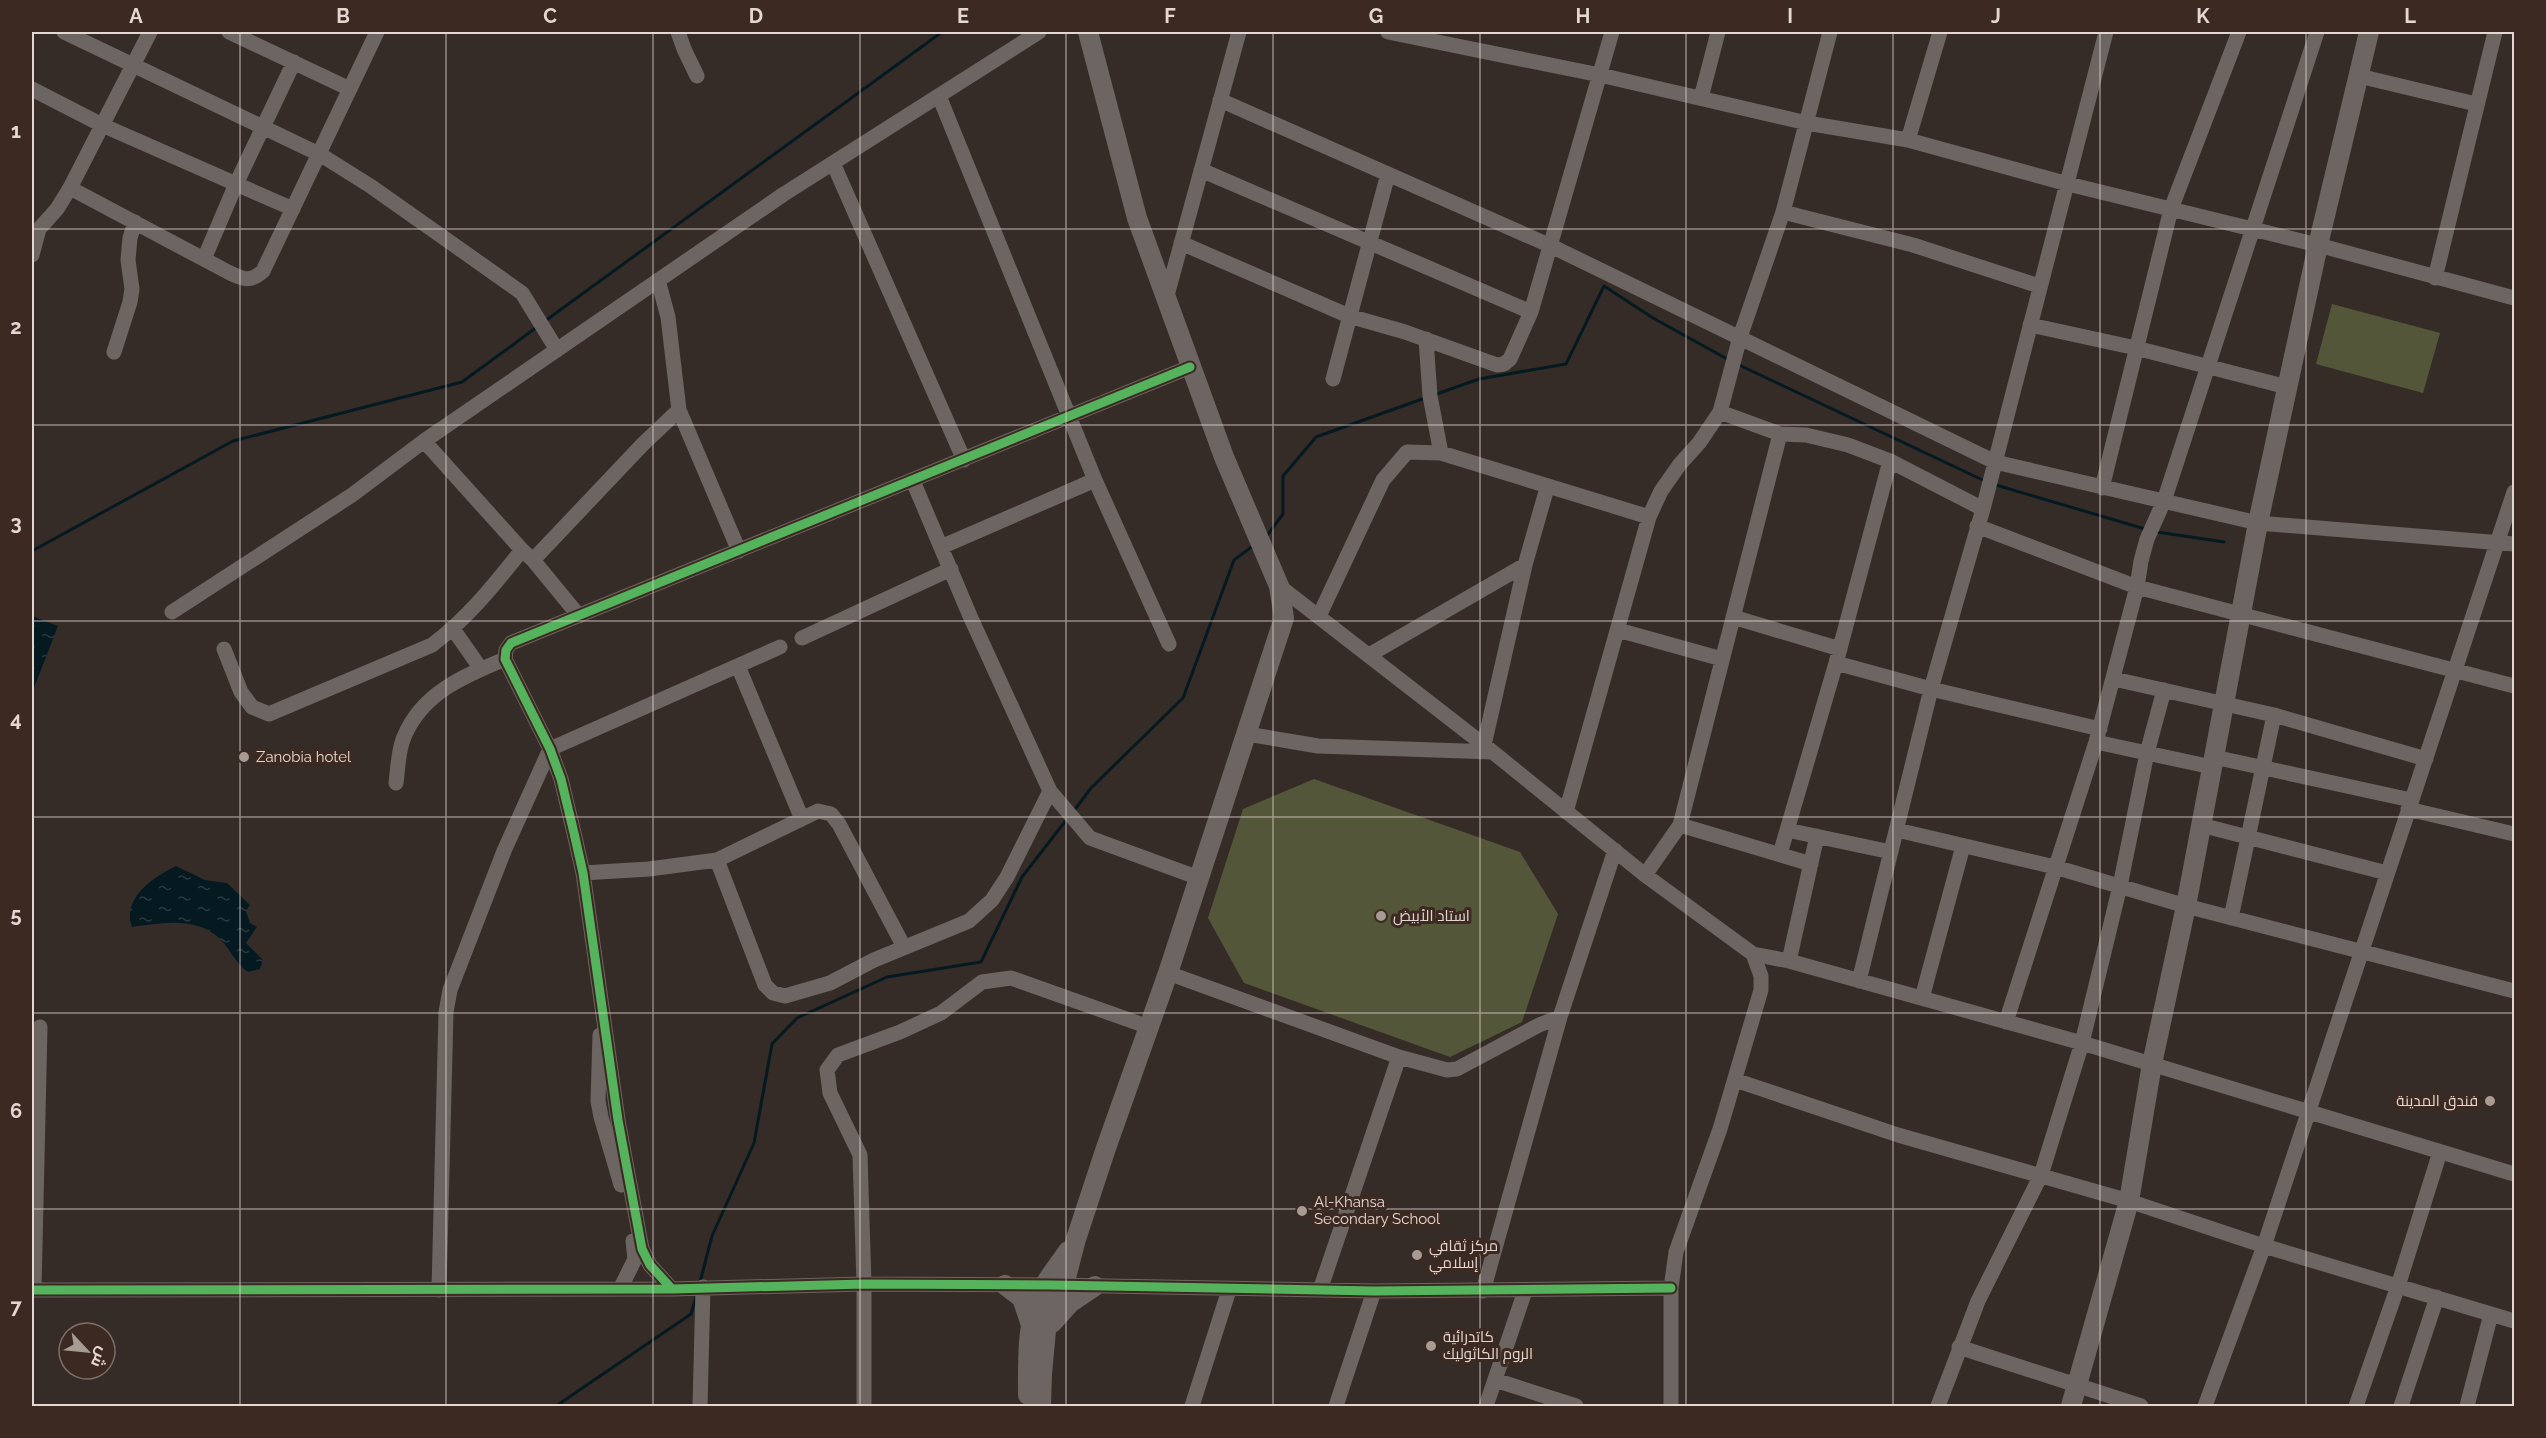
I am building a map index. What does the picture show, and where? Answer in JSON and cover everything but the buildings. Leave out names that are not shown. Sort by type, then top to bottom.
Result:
[{"type":"main road","points":[[1039,1327],[1053,1307],[1064,1285],[1076,1239],[1168,973],[1284,618],[1279,586],[1257,537],[1190,368],[1137,218],[1088,32]]},
{"type":"main road","points":[[2071,1407],[2129,1201],[2152,1064],[2186,906],[2258,523],[2318,245],[2369,32]]},
{"type":"main road","points":[[1028,1407],[1044,1285],[1076,1239]]},
{"type":"main road","points":[[1005,1285],[1022,1298],[1039,1327],[1042,1374],[1041,1407]]},
{"type":"main road","points":[[1039,1327],[1095,1286]]},
{"type":"street","points":[[64,32],[321,155],[510,283],[522,294],[557,350]]},
{"type":"street","points":[[32,255],[39,229],[70,188],[150,32]]},
{"type":"street","points":[[230,32],[350,89]]},
{"type":"street","points":[[70,188],[245,280],[256,278],[263,272],[321,155],[377,32]]},
{"type":"street","points":[[678,32],[697,76]]},
{"type":"street","points":[[172,612],[352,495],[424,441],[658,280],[833,163],[1039,32]]},
{"type":"street","points":[[1166,299],[1239,32]]},
{"type":"street","points":[[1388,32],[1600,75],[1806,123],[1908,140],[2068,184],[2318,245],[2514,298]]},
{"type":"street","points":[[1181,243],[1349,315],[1426,339],[1497,365],[1504,364],[1510,359],[1531,312],[1612,32]]},
{"type":"street","points":[[1701,98],[1718,32]]},
{"type":"street","points":[[1566,812],[1649,518],[1661,491],[1720,412],[1739,341],[1783,212],[1830,32]]},
{"type":"street","points":[[1908,140],[1940,32]]},
{"type":"street","points":[[1859,981],[1931,689],[1984,504],[2106,32]]},
{"type":"street","points":[[2102,488],[2171,209],[2238,32]]},
{"type":"street","points":[[2006,1022],[2098,735],[2137,587],[2140,561],[2164,501],[2317,32]]},
{"type":"street","points":[[2435,278],[2494,32]]},
{"type":"street","points":[[204,259],[262,127],[294,62]]},
{"type":"street","points":[[2359,76],[2476,104]]},
{"type":"street","points":[[32,88],[102,125],[293,209]]},
{"type":"street","points":[[939,96],[1071,416],[1095,480],[1168,644]]},
{"type":"street","points":[[1220,100],[1551,246],[1739,341],[1995,462],[2258,523],[2514,544]]},
{"type":"street","points":[[833,163],[964,460]]},
{"type":"street","points":[[1201,170],[1531,312]]},
{"type":"street","points":[[1333,379],[1388,174]]},
{"type":"street","points":[[1783,212],[1913,245],[2039,286]]},
{"type":"street","points":[[114,352],[132,289],[128,260],[130,238],[135,222]]},
{"type":"street","points":[[658,280],[668,317],[679,410],[739,551]]},
{"type":"street","points":[[2030,325],[2136,348],[2287,387]]},
{"type":"street","points":[[1426,339],[1430,396],[1441,453]]},
{"type":"street","points":[[672,1289],[650,1264],[642,1249],[618,1120],[583,873],[561,779],[550,749],[505,659],[506,650],[511,643],[1190,368]]},
{"type":"street","points":[[224,649],[241,692],[252,707],[269,714],[432,645],[453,629],[679,410]]},
{"type":"street","points":[[1720,412],[1780,434],[1806,435],[1827,440],[1890,461],[1984,504]]},
{"type":"street","points":[[1645,875],[1680,825],[1780,434]]},
{"type":"street","points":[[424,441],[528,555],[579,616]]},
{"type":"street","points":[[1320,616],[1383,480],[1407,452],[1441,453],[1649,518]]},
{"type":"street","points":[[1780,854],[1838,656],[1890,461]]},
{"type":"street","points":[[941,546],[1095,480]]},
{"type":"street","points":[[913,482],[1050,791],[1090,838],[1199,878]]},
{"type":"street","points":[[1488,749],[1525,565],[1547,488]]},
{"type":"street","points":[[2205,1407],[2264,1246],[2309,1113],[2514,492]]},
{"type":"street","points":[[1977,526],[2137,587],[2514,686]]},
{"type":"street","points":[[1369,655],[1525,565]]},
{"type":"street","points":[[802,638],[951,569]]},
{"type":"street","points":[[1279,586],[1320,616],[1645,875],[1753,954],[1789,961],[2082,1043],[2514,1174]]},
{"type":"street","points":[[1733,617],[1931,689],[2098,735],[2147,753],[2262,767],[2514,834]]},
{"type":"street","points":[[453,629],[481,669]]},
{"type":"street","points":[[1618,630],[1722,659]]},
{"type":"street","points":[[439,1290],[446,1012],[450,990],[504,851],[550,749],[780,647]]},
{"type":"street","points":[[396,783],[403,739],[418,712],[446,687],[460,678],[505,659]]},
{"type":"street","points":[[738,666],[802,819]]},
{"type":"street","points":[[2114,679],[2274,715],[2426,759]]},
{"type":"street","points":[[1938,1407],[1978,1301],[2041,1175],[2082,1043],[2120,886],[2147,753],[2164,690]]},
{"type":"street","points":[[2232,918],[2274,715]]},
{"type":"street","points":[[1246,734],[1318,746],[1488,749]]},
{"type":"street","points":[[717,860],[765,984],[773,993],[785,996],[830,983],[874,960],[969,921],[992,900],[1007,877],[1050,791]]},
{"type":"street","points":[[583,873],[649,869],[717,860],[818,811],[831,814],[839,824],[904,947]]},
{"type":"street","points":[[1680,825],[1811,864]]},
{"type":"street","points":[[2201,825],[2387,873]]},
{"type":"street","points":[[1787,830],[1891,852]]},
{"type":"street","points":[[1897,830],[2055,867],[2186,906],[2514,992]]},
{"type":"street","points":[[1789,961],[1817,836]]},
{"type":"street","points":[[1922,998],[1963,846]]},
{"type":"street","points":[[1483,1291],[1560,1017],[1615,850]]},
{"type":"street","points":[[1671,1407],[1671,1288],[1676,1252],[1735,1080],[1761,990],[1761,976],[1753,954]]},
{"type":"street","points":[[1168,973],[1399,1057],[1447,1070],[1457,1069],[1539,1025],[1560,1017]]},
{"type":"street","points":[[864,1407],[864,1284],[860,1155],[830,1092],[827,1070],[838,1055],[900,1032],[941,1013],[982,982],[997,978],[1011,978],[1149,1027]]},
{"type":"street","points":[[603,1011],[598,1056],[598,1101],[620,1181],[634,1248],[632,1269],[620,1289]]},
{"type":"street","points":[[40,1027],[33,1290],[672,1289],[864,1284],[1374,1291],[1671,1288]]},
{"type":"street","points":[[1320,1290],[1399,1057]]},
{"type":"street","points":[[1735,1080],[1899,1135],[2129,1201],[2264,1246],[2514,1321]]},
{"type":"street","points":[[2356,1407],[2398,1286],[2440,1152]]},
{"type":"street","points":[[700,1407],[703,1287]]},
{"type":"street","points":[[1192,1407],[1228,1290]]},
{"type":"street","points":[[1336,1407],[1374,1291]]},
{"type":"street","points":[[1486,1407],[1525,1291]]},
{"type":"street","points":[[2401,1407],[2438,1297]]},
{"type":"street","points":[[2467,1407],[2491,1314]]},
{"type":"street","points":[[1959,1347],[2141,1407]]},
{"type":"street","points":[[1495,1380],[1576,1407]]},
{"type":"green space","points":[[2332,304],[2440,333],[2423,393],[2316,364]]},
{"type":"green space","points":[[1314,779],[1520,852],[1558,914],[1522,1022],[1450,1057],[1244,983],[1208,918],[1243,809]]},
{"type":"water","points":[[32,616],[58,626],[32,693]]},
{"type":"water","points":[[176,866],[205,880],[227,883],[250,905],[246,911],[250,923],[257,927],[246,943],[263,960],[260,969],[248,972],[221,940],[212,932],[201,927],[167,923],[132,927],[131,907],[142,889]]},
{"type":"waterway","points":[[545,321],[942,32]]},
{"type":"waterway","points":[[1434,395],[1479,379],[1566,364],[1604,286],[1653,318],[1729,360]]},
{"type":"waterway","points":[[32,551],[233,441],[462,382],[537,327]]},
{"type":"waterway","points":[[1737,364],[1987,482]]},
{"type":"waterway","points":[[1266,537],[1283,514],[1283,476],[1316,437],[1425,398]]},
{"type":"waterway","points":[[1996,485],[2145,529]]},
{"type":"waterway","points":[[2157,532],[2224,542]]},
{"type":"waterway","points":[[1073,812],[1091,788],[1183,698],[1234,560],[1253,546]]},
{"type":"waterway","points":[[700,1282],[712,1236],[754,1143],[772,1044],[797,1018],[887,977],[981,962],[1022,877],[1067,819]]},
{"type":"waterway","points":[[556,1406],[691,1314],[696,1297]]},
{"type":"cycle path","points":[[672,1289],[650,1265],[642,1249],[618,1120],[583,873],[561,779],[550,749],[505,659],[506,650],[511,643],[1190,367]]},
{"type":"cycle path","points":[[32,1290],[672,1289],[864,1284],[1374,1291],[1671,1288]]},
{"type":"place","name":"Zanobia hotel","points":[[244,757]]},
{"type":"place","name":"استاد الأبيض","points":[[1381,916]]},
{"type":"place","name":"فندق المدينة","points":[[2490,1101]]},
{"type":"place","name":"Al-Khansa Secondary School","points":[[1302,1211]]},
{"type":"place","name":"مركز ثقافي إسلامي","points":[[1417,1255]]},
{"type":"place","name":"كاتدرائية الروم الكاثوليك","points":[[1431,1346]]}]
